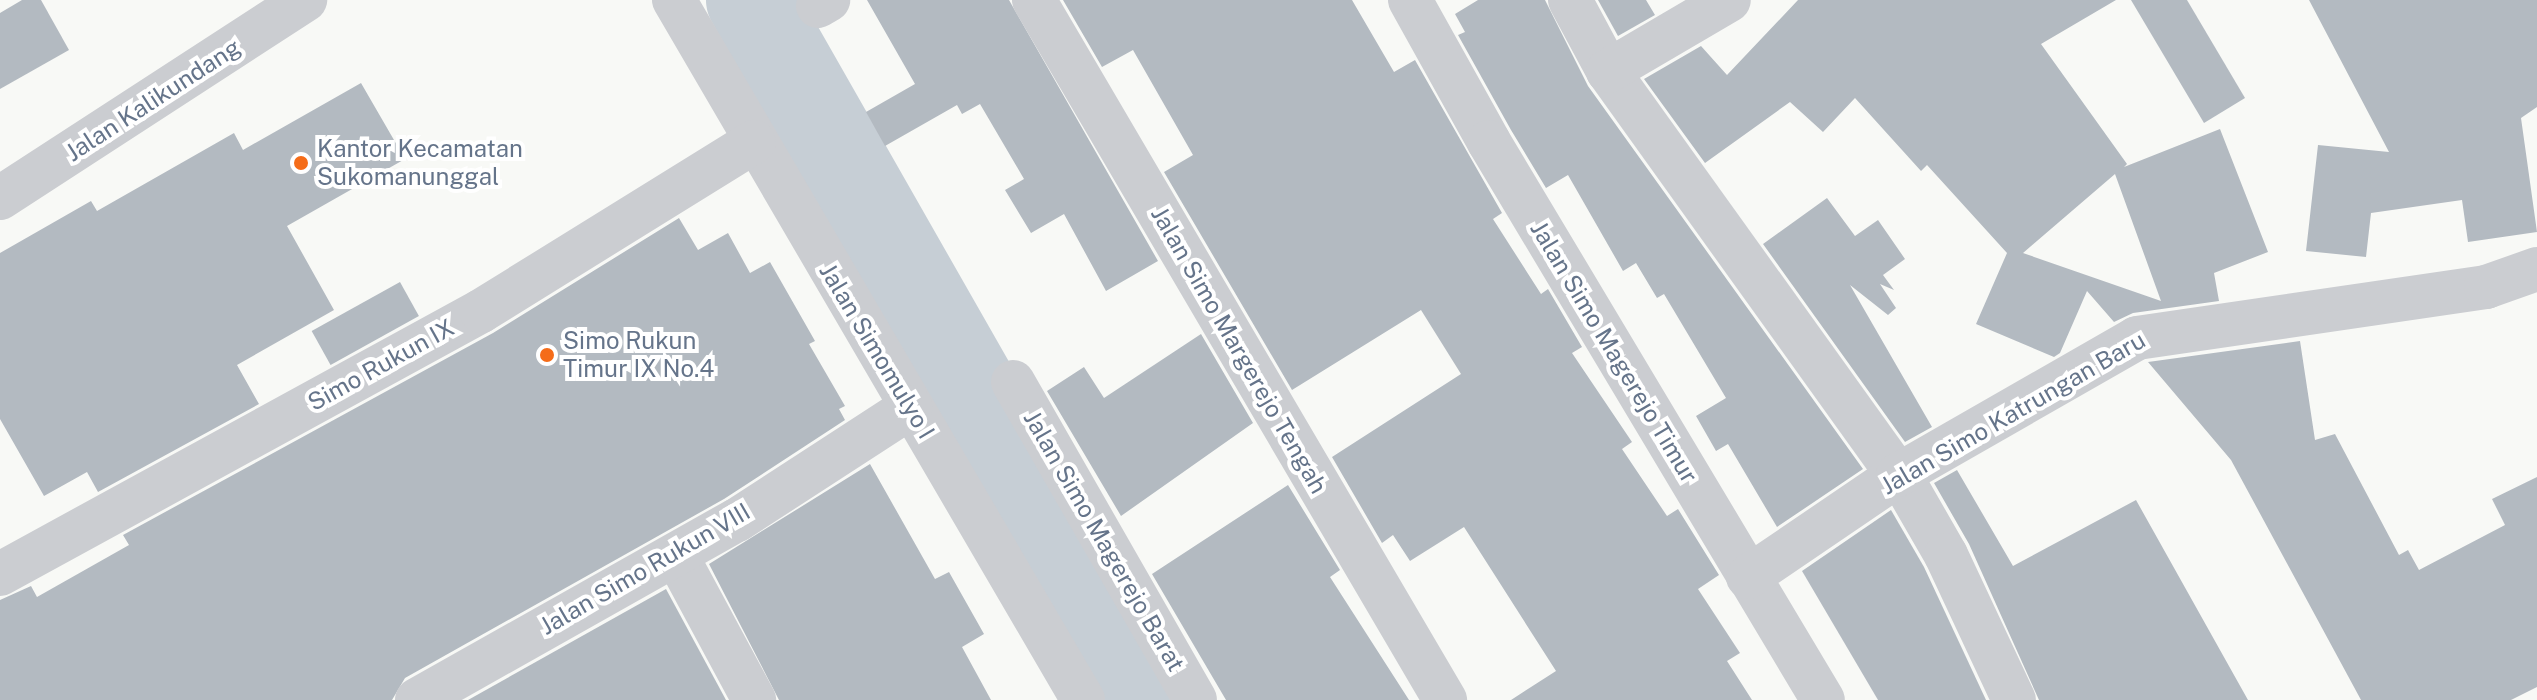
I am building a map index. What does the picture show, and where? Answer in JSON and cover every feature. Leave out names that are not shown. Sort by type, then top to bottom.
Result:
[{"type":"street","name":"Jalan Kalikundang","points":[[1,195],[246,17],[305,0]]},
{"type":"street","name":"Jalan Simomulyo I","points":[[674,0],[754,142],[1083,700]]},
{"type":"street","name":"Jalan Simo Margerejo Tengah","points":[[1034,0],[1445,700]]},
{"type":"street","name":"Jalan Simo Magerejo Timur","points":[[1410,0],[1823,700]]},
{"type":"street","points":[[1570,0],[1608,71],[1898,475],[1946,555],[2014,700]]},
{"type":"street","points":[[1608,71],[1729,0]]},
{"type":"street","name":"Simo Rukun IX","points":[[0,574],[481,311],[754,142]]},
{"type":"street","name":"Jalan Simo Katrungan Baru","points":[[1748,577],[1898,475],[2155,332],[2486,287],[2537,269]]},
{"type":"street","name":"Jalan Simo Magerejo Barat","points":[[1013,382],[1195,700]]},
{"type":"street","name":"Jalan Simo Rukun VIII","points":[[417,700],[676,555],[911,407]]},
{"type":"street","points":[[676,555],[754,700]]},
{"type":"building","points":[[22,0],[41,0],[69,50],[0,89],[0,13]]},
{"type":"building","points":[[867,0],[1009,0],[1158,261],[1106,291],[1064,214],[1031,233],[1005,190],[1024,179],[980,104],[962,114],[957,105],[885,146],[866,112],[915,84]]},
{"type":"building","points":[[1063,0],[1352,0],[1394,72],[1415,60],[1502,213],[1493,219],[1541,294],[1548,289],[1582,347],[1572,353],[1632,442],[1622,449],[1667,516],[1678,509],[1719,575],[1698,589],[1740,653],[1727,661],[1752,700],[1511,700],[1556,671],[1464,527],[1410,561],[1393,535],[1382,543],[1332,457],[1461,374],[1421,310],[1292,390],[1164,172],[1193,155],[1133,50],[1102,67]]},
{"type":"building","points":[[1478,0],[1545,0],[1588,86],[1863,469],[1777,527],[1728,444],[1716,451],[1696,416],[1726,398],[1664,294],[1657,298],[1636,263],[1623,271],[1568,175],[1546,188],[1511,130],[1458,35],[1465,32],[1455,14]]},
{"type":"building","points":[[1598,0],[1646,0],[1655,15],[1618,36]]},
{"type":"building","points":[[1798,0],[2116,0],[2041,44],[2127,164],[2124,167],[2220,129],[2268,252],[2214,273],[2219,301],[2133,313],[2114,322],[2087,291],[2060,353],[2054,357],[1976,324],[2007,253],[1927,165],[1921,171],[1855,98],[1823,132],[1790,102],[1705,163],[1644,79],[1701,46],[1727,75]],"holes":[[[2115,174],[2161,301],[2023,253]]]},
{"type":"building","points":[[2131,0],[2187,0],[2245,98],[2204,123]]},
{"type":"building","points":[[2309,0],[2537,0],[2537,107],[2521,118],[2537,232],[2468,242],[2462,200],[2371,213],[2366,257],[2306,251],[2318,145],[2389,152]]},
{"type":"building","points":[[361,83],[405,159],[287,226],[334,310],[237,365],[259,404],[98,492],[87,472],[44,496],[0,419],[0,253],[91,201],[97,211],[234,133],[243,150]]},
{"type":"building","points":[[1827,198],[1855,236],[1878,220],[1905,259],[1883,275],[1894,290],[1880,284],[1896,308],[1888,315],[1850,285],[1932,427],[1905,442],[1763,244]]},
{"type":"building","points":[[679,218],[698,250],[728,233],[750,273],[770,262],[815,341],[809,344],[845,406],[839,409],[845,420],[724,499],[405,678],[392,700],[0,700],[0,600],[31,586],[37,597],[129,545],[123,535],[493,333]]},
{"type":"building","points":[[400,282],[419,316],[331,365],[312,331]]},
{"type":"building","points":[[1201,334],[1253,423],[1121,516],[1047,391],[1084,367],[1104,398]]},
{"type":"building","points":[[2300,341],[2315,440],[2335,434],[2399,555],[2408,550],[2419,570],[2505,525],[2492,499],[2537,477],[2537,687],[2511,700],[2361,700],[2231,460],[2148,362]]},
{"type":"building","points":[[870,464],[935,579],[949,572],[984,634],[962,647],[991,700],[779,700],[709,564]]},
{"type":"building","points":[[1957,470],[2013,566],[2136,500],[2248,700],[2039,700],[1969,544],[1934,483]]},
{"type":"building","points":[[1288,485],[1340,570],[1330,577],[1409,700],[1226,700],[1152,574]]},
{"type":"building","points":[[1891,510],[1924,567],[1986,700],[1878,700],[1802,571]]},
{"type":"building","points":[[666,589],[726,700],[468,700]]},
{"type":"waterway","points":[[751,0],[1150,700]]},
{"type":"place","name":"Kantor Kecamatan Sukomanunggal","points":[[301,163]]},
{"type":"place","name":"Simo Rukun Timur IX No.4","points":[[547,355]]}]
